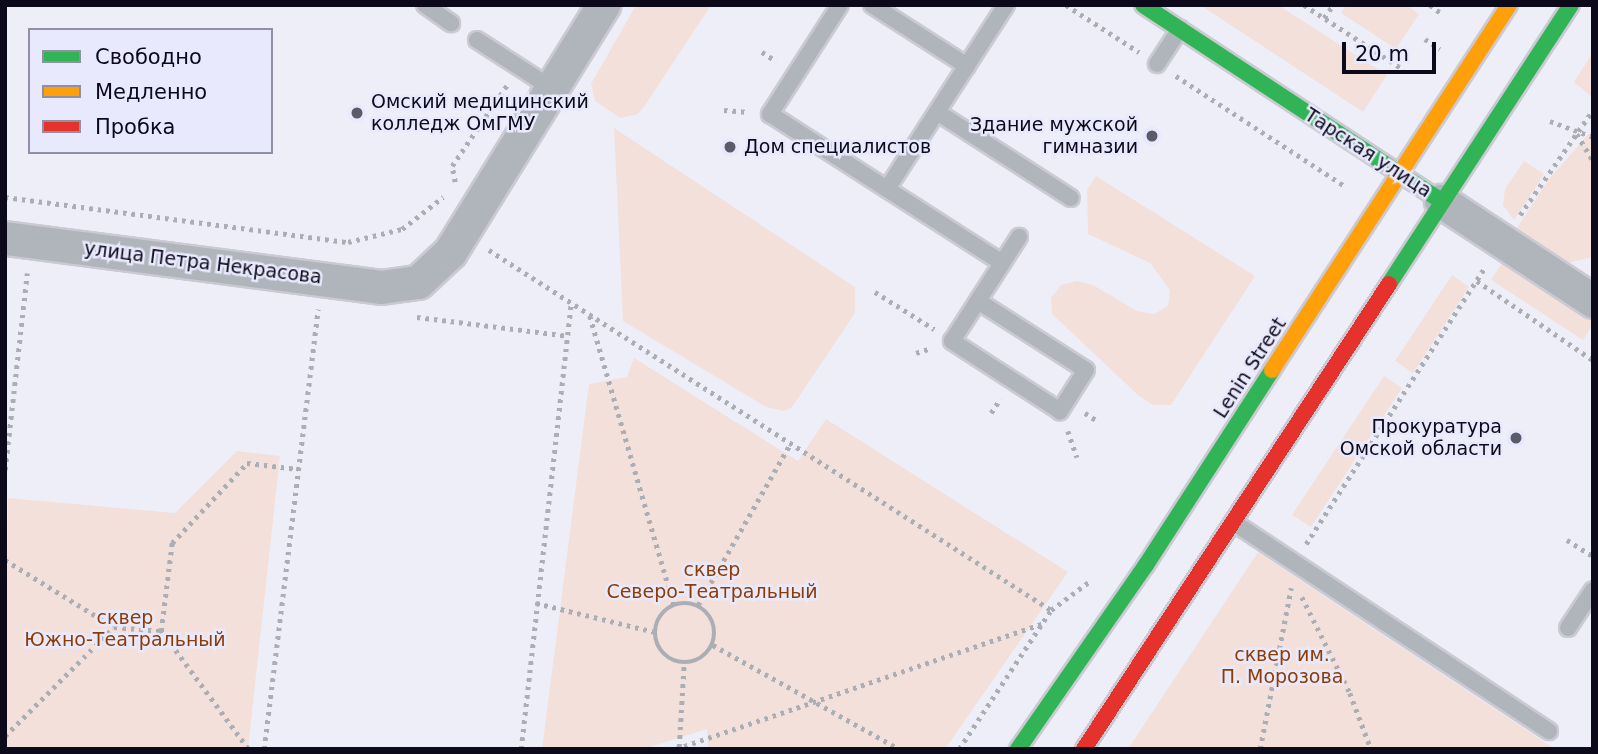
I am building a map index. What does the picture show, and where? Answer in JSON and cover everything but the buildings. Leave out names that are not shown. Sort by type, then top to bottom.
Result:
[{"type":"main road","name":"Тарская улица","points":[[1143,5],[1441,201]]},
{"type":"main road","name":"Lenin Street","points":[[1018,749],[1197,499],[1400,173],[1510,5]]},
{"type":"main road","points":[[1084,749],[1227,518],[1571,5]]},
{"type":"street","points":[[550,87],[603,5]]},
{"type":"street","name":"улица Петра Некрасова","points":[[5,238],[381,287],[400,286],[433,272],[450,252],[550,87]]},
{"type":"street","name":"Тарская улица","points":[[1441,201],[1593,301]]},
{"type":"lane","points":[[425,5],[450,23]]},
{"type":"lane","points":[[840,5],[770,114],[1002,263]]},
{"type":"lane","points":[[873,5],[967,66]]},
{"type":"lane","points":[[887,189],[1006,5]]},
{"type":"lane","points":[[1157,64],[1180,29]]},
{"type":"lane","points":[[477,40],[550,87]]},
{"type":"lane","points":[[937,111],[1070,198]]},
{"type":"lane","points":[[978,301],[1086,370],[1060,411],[951,341],[1019,237]]},
{"type":"lane","points":[[1227,518],[1549,731]]},
{"type":"lane","points":[[1568,628],[1593,590]]},
{"type":"path","points":[[1066,5],[1345,186]]},
{"type":"path","points":[[1304,5],[1404,71]]},
{"type":"path","points":[[1324,18],[1333,5]]},
{"type":"path","points":[[1430,5],[1441,13]]},
{"type":"path","points":[[1425,39],[1444,51]]},
{"type":"path","points":[[5,197],[348,242],[377,239],[411,224],[444,196],[455,181],[453,166],[519,67]]},
{"type":"path","points":[[1260,749],[1296,564],[1503,240],[1593,110]]},
{"type":"path","points":[[1550,121],[1593,138]]},
{"type":"path","points":[[1577,133],[1593,161]]},
{"type":"path","points":[[488,249],[789,446],[1051,610]]},
{"type":"path","points":[[5,471],[27,269]]},
{"type":"path","points":[[1477,281],[1593,360]]},
{"type":"path","points":[[876,292],[951,341]]},
{"type":"path","points":[[521,749],[571,302]]},
{"type":"path","points":[[264,749],[318,305]]},
{"type":"path","points":[[589,315],[674,605]]},
{"type":"path","points":[[698,605],[789,446]]},
{"type":"path","points":[[248,749],[161,631],[172,542],[247,463],[298,469]]},
{"type":"path","points":[[1567,540],[1593,556]]},
{"type":"path","points":[[5,560],[114,627],[161,631]]},
{"type":"path","points":[[1296,564],[1294,584],[1322,631],[1371,749]]},
{"type":"path","points":[[959,749],[1051,610],[1090,581]]},
{"type":"path","points":[[536,603],[655,632]]},
{"type":"path","points":[[674,605],[698,605],[715,626],[713,645],[701,659],[684,663],[660,650],[655,632],[660,615],[674,605]]},
{"type":"path","points":[[684,663],[677,748],[1043,622]]},
{"type":"path","points":[[5,736],[114,627]]},
{"type":"path","points":[[713,645],[899,749]]},
{"type":"green space","points":[[636,5],[711,5],[644,107],[638,114],[620,118],[595,101],[591,84]]},
{"type":"green space","points":[[1200,5],[1278,5],[1387,75],[1363,112]]},
{"type":"green space","points":[[1346,5],[1406,5],[1419,14],[1396,49],[1341,13]]},
{"type":"green space","points":[[1593,52],[1593,98],[1574,82]]},
{"type":"green space","points":[[614,128],[855,287],[855,313],[792,407],[784,411],[766,407],[623,321]]},
{"type":"green space","points":[[1593,129],[1593,257],[1567,263],[1515,231],[1549,179]]},
{"type":"green space","points":[[1524,161],[1544,174],[1514,220],[1503,205],[1505,189]]},
{"type":"green space","points":[[1096,176],[1255,276],[1171,405],[1153,405],[1139,396],[1052,314],[1051,298],[1061,285],[1077,281],[1093,285],[1137,311],[1154,314],[1168,306],[1170,290],[1150,263],[1088,234],[1087,190]]},
{"type":"green space","points":[[1506,257],[1593,314],[1593,324],[1583,340],[1491,280]]},
{"type":"green space","points":[[1452,275],[1469,287],[1413,373],[1395,361]]},
{"type":"green space","name":"сквер Северо-Театральный","points":[[634,358],[798,461],[826,419],[1068,572],[945,749],[708,749],[707,729],[643,749],[542,749],[589,384],[627,377]]},
{"type":"green space","points":[[1384,376],[1402,388],[1311,527],[1292,515]]},
{"type":"green space","name":"сквер Южно-Театральный","points":[[237,451],[280,456],[248,749],[5,749],[8,498],[175,513]]},
{"type":"green space","name":"сквер им. П. Морозова","points":[[1258,552],[1552,747],[1554,749],[1128,749]]},
{"type":"traffic: fast","points":[[1143,5],[1441,201]]},
{"type":"traffic: fast","points":[[1389,284],[1571,5]]},
{"type":"traffic: fast","points":[[1018,749],[1146,565],[1272,370]]},
{"type":"traffic: slow","points":[[1272,370],[1509,5]]},
{"type":"traffic: jam","points":[[1084,749],[1389,284]]},
{"type":"place","name":"Омский медицинский колледж ОмГМУ","points":[[357,113]]},
{"type":"place","name":"Здание мужской гимназии","points":[[1152,136]]},
{"type":"place","name":"Дом специалистов","points":[[730,147]]},
{"type":"place","name":"Прокуратура Омской области","points":[[1516,438]]}]
